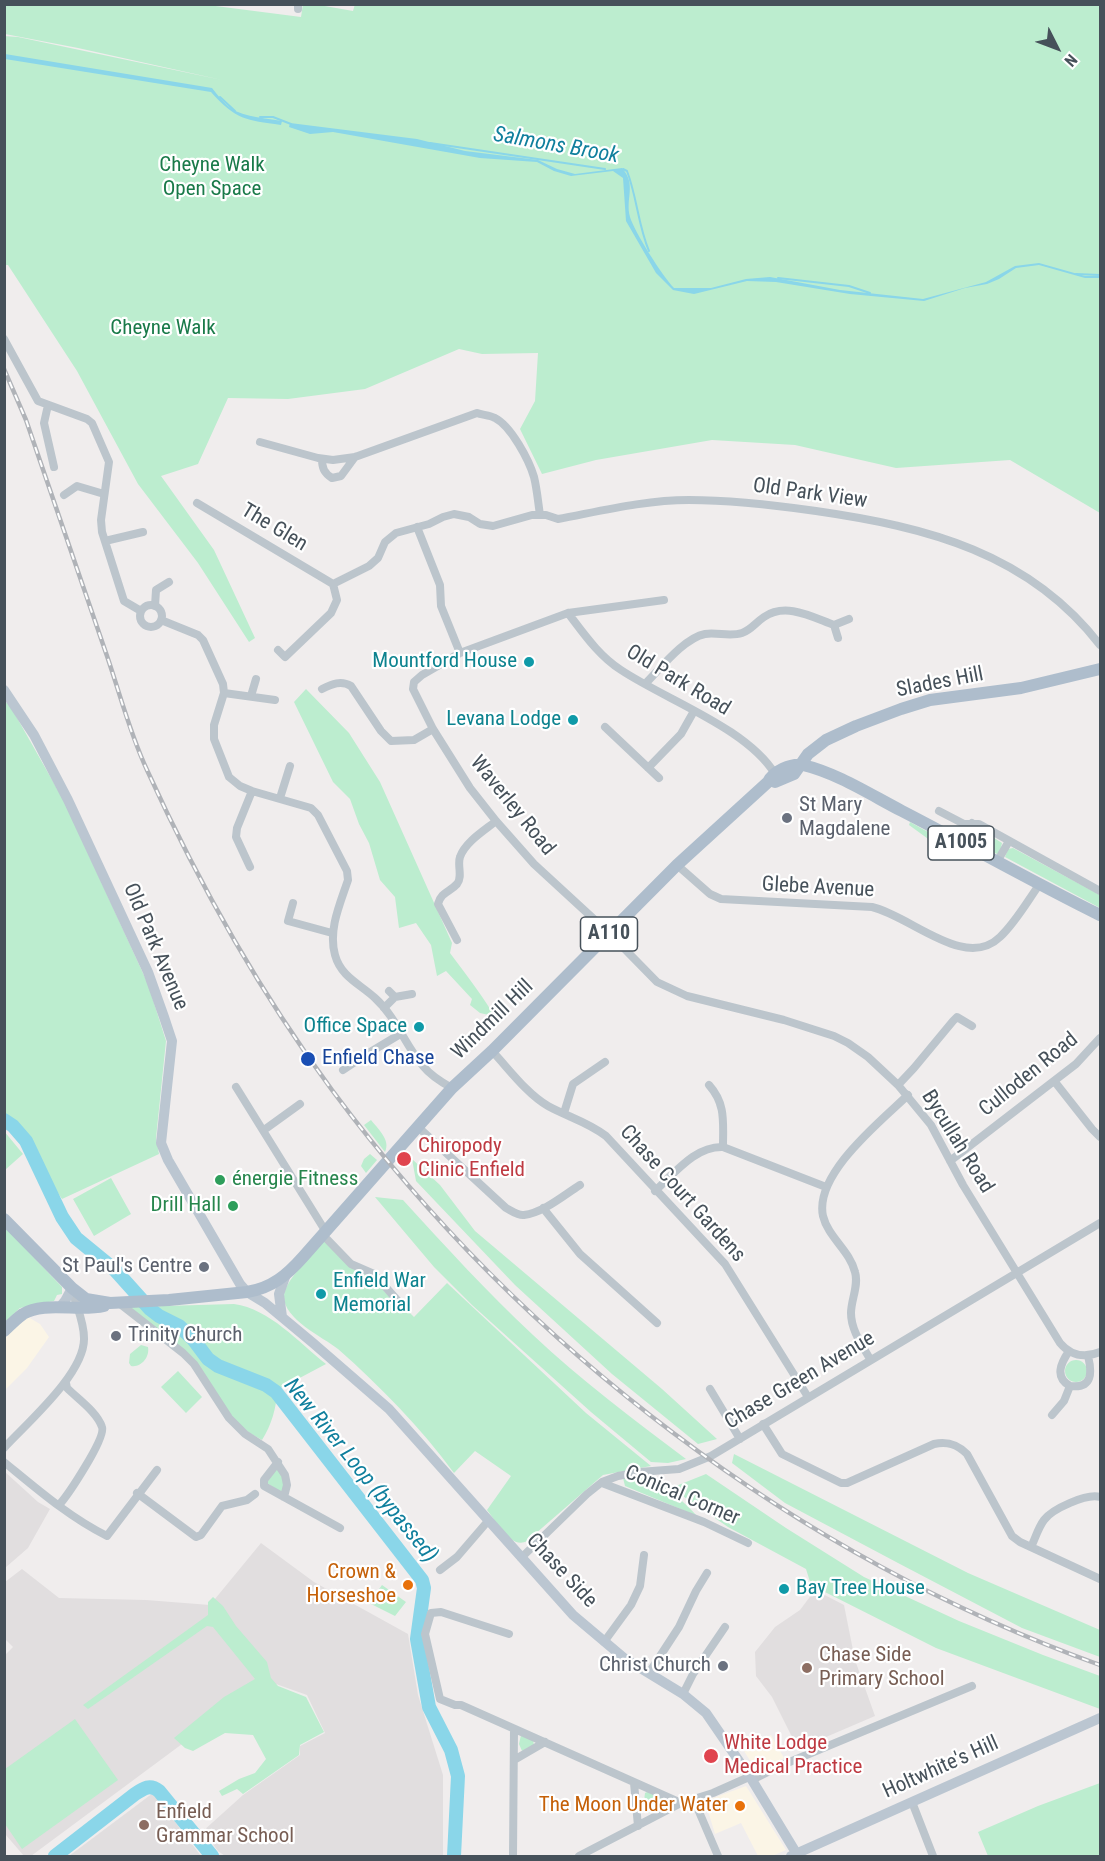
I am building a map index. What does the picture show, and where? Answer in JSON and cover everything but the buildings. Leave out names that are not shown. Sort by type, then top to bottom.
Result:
[{"type":"main road","name":"Slades Hill","points":[[802,765],[808,754],[826,740],[856,726],[919,703],[1021,688],[1101,669]]},
{"type":"main road","name":"Windmill Hill","points":[[114,1302],[248,1292],[260,1290],[285,1277],[452,1088],[492,1051],[677,865],[772,778],[790,765],[802,765]]},
{"type":"main road","name":"A1005","points":[[802,765],[838,778],[1039,885],[1101,915]]},
{"type":"main road","points":[[4,1219],[72,1288],[86,1299],[114,1302]]},
{"type":"main road","points":[[4,1330],[24,1314],[34,1310],[101,1307],[114,1302]]},
{"type":"street","points":[[4,339],[38,400],[92,423],[108,462],[101,520],[105,541],[124,601],[141,611]]},
{"type":"street","points":[[48,405],[44,423],[54,467]]},
{"type":"street","points":[[260,442],[333,460],[355,457],[477,413],[495,417],[514,438],[526,458],[533,476],[540,515]]},
{"type":"street","points":[[322,459],[322,467],[332,478],[341,476],[355,457]]},
{"type":"street","points":[[64,495],[76,486],[104,494]]},
{"type":"street","name":"Old Park View","points":[[417,527],[454,514],[470,518],[480,524],[493,526],[540,515],[558,519],[644,503],[688,500],[795,508],[894,524],[937,536],[1010,566],[1048,591],[1082,623],[1101,645]]},
{"type":"street","name":"The Glen","points":[[197,503],[333,584]]},
{"type":"street","points":[[285,657],[331,613],[337,600],[333,584],[369,566],[378,558],[385,542],[396,533],[417,527],[440,585],[441,606],[460,653],[568,613],[664,600]]},
{"type":"street","points":[[105,541],[143,531]]},
{"type":"street","points":[[154,606],[156,591],[169,582]]},
{"type":"street","points":[[146,606],[154,606],[160,611],[161,620],[153,626],[145,625],[140,619],[141,611],[146,606]]},
{"type":"street","points":[[645,684],[670,658],[692,640],[705,634],[738,635],[750,630],[764,617],[776,612],[810,614],[834,625],[849,619]]},
{"type":"street","name":"Old Park Road","points":[[568,613],[596,649],[619,669],[745,741],[765,760],[772,778]]},
{"type":"street","points":[[161,620],[198,635],[223,684],[224,693],[214,725],[214,739],[230,777],[252,791],[312,808],[318,815],[347,871],[348,880],[332,933],[334,953],[346,977],[375,998],[402,1033],[422,1065],[438,1081],[452,1088]]},
{"type":"street","points":[[834,625],[838,638]]},
{"type":"street","points":[[278,650],[291,664]]},
{"type":"street","name":"Waverley Road","points":[[460,653],[414,682],[413,689],[433,729],[470,788],[496,820],[534,864],[609,933]]},
{"type":"street","points":[[251,696],[256,679]]},
{"type":"street","points":[[322,689],[332,684],[345,682],[351,686],[381,731],[391,741],[414,740],[433,729]]},
{"type":"street","name":"Old Park Avenue","points":[[4,690],[34,735],[68,800],[148,972],[172,1041],[161,1143],[168,1160],[221,1252],[240,1284],[248,1292]]},
{"type":"street","points":[[224,693],[275,700]]},
{"type":"street","points":[[648,768],[681,734],[694,711]]},
{"type":"street","points":[[605,727],[659,778]]},
{"type":"street","points":[[280,798],[290,766]]},
{"type":"street","points":[[250,867],[236,837],[237,828],[252,791]]},
{"type":"street","points":[[939,811],[964,824],[979,824],[1101,891]]},
{"type":"street","points":[[458,940],[438,904],[440,897],[457,884],[460,856],[464,850],[496,820]]},
{"type":"street","points":[[959,842],[972,823]]},
{"type":"street","points":[[997,862],[1009,841]]},
{"type":"street","name":"Glebe Avenue","points":[[677,865],[710,894],[721,900],[872,907],[895,914],[948,944],[967,949],[984,947],[999,938],[1039,885]]},
{"type":"street","points":[[293,903],[288,921],[332,933]]},
{"type":"street","name":"Bycullah Road","points":[[609,933],[657,982],[687,996],[784,1020],[834,1036],[848,1042],[868,1057],[908,1095],[931,1125],[963,1185],[1016,1272],[1060,1343],[1069,1351]]},
{"type":"street","points":[[384,1008],[392,994],[412,994]]},
{"type":"street","points":[[898,1085],[957,1017],[972,1026]]},
{"type":"street","points":[[344,1070],[402,1033]]},
{"type":"street","name":"Culloden Road","points":[[950,1161],[1055,1082],[1101,1038]]},
{"type":"street","name":"Chase Court Gardens","points":[[492,1051],[537,1098],[594,1127],[606,1136],[724,1264],[808,1397]]},
{"type":"street","points":[[564,1113],[573,1084],[605,1062]]},
{"type":"street","points":[[1055,1082],[1101,1137]]},
{"type":"street","points":[[709,1085],[721,1102],[723,1147]]},
{"type":"street","points":[[236,1086],[325,1233],[351,1264],[374,1274],[398,1301]]},
{"type":"street","points":[[870,1359],[852,1326],[851,1312],[856,1273],[823,1216],[823,1203],[826,1187],[846,1158],[908,1095]]},
{"type":"street","points":[[264,1130],[300,1104]]},
{"type":"street","points":[[418,1127],[506,1208],[517,1214],[525,1215],[543,1208],[580,1185]]},
{"type":"street","points":[[655,1191],[699,1152],[712,1146],[723,1147],[826,1187]]},
{"type":"street","points":[[543,1208],[580,1254],[657,1323]]},
{"type":"street","name":"Chase Green Avenue","points":[[521,1558],[602,1482],[628,1474],[679,1469],[693,1464],[1101,1223]]},
{"type":"street","points":[[282,1317],[279,1294],[285,1277]]},
{"type":"street","points":[[58,1308],[72,1288]]},
{"type":"street","points":[[5,1448],[66,1383],[78,1366],[83,1348],[84,1331],[72,1288]]},
{"type":"street","name":"Chase Side","points":[[248,1292],[282,1317],[389,1409],[560,1602],[624,1658],[684,1695],[712,1720],[795,1856]]},
{"type":"street","points":[[114,1302],[183,1353],[194,1364],[229,1418],[246,1434],[268,1449],[278,1462],[287,1485],[284,1497]]},
{"type":"street","points":[[1088,1356],[1091,1367],[1090,1378],[1082,1385],[1070,1386],[1062,1380],[1060,1370],[1069,1351],[1088,1356],[1101,1352]]},
{"type":"street","points":[[59,1505],[86,1465],[103,1433],[102,1426],[67,1388],[66,1383]]},
{"type":"street","points":[[1052,1415],[1064,1401],[1070,1386]]},
{"type":"street","points":[[710,1389],[740,1438]]},
{"type":"street","points":[[763,1424],[782,1454],[841,1483],[847,1483],[934,1444],[951,1443],[958,1446],[967,1454],[1012,1536],[1101,1579]]},
{"type":"street","points":[[4,1462],[80,1521],[107,1536],[137,1493],[157,1470]]},
{"type":"street","points":[[278,1462],[262,1484],[340,1528]]},
{"type":"street","name":"Conical Corner","points":[[602,1482],[704,1522],[748,1543]]},
{"type":"street","points":[[137,1493],[196,1537],[201,1534],[222,1506],[247,1500],[255,1494]]},
{"type":"street","points":[[1031,1547],[1044,1520],[1052,1512],[1088,1496],[1101,1497]]},
{"type":"street","points":[[440,1570],[457,1557],[488,1521]]},
{"type":"street","points":[[604,1642],[631,1605],[640,1586],[644,1555]]},
{"type":"street","points":[[649,1673],[679,1627],[707,1573]]},
{"type":"street","points":[[509,1634],[441,1612],[431,1613],[425,1634],[440,1699],[461,1705],[681,1803]]},
{"type":"street","points":[[684,1695],[693,1674],[725,1627]]},
{"type":"street","points":[[579,1857],[681,1803],[750,1779],[972,1686]]},
{"type":"street","name":"Holtwhite's Hill","points":[[795,1856],[1101,1718]]},
{"type":"street","points":[[514,1728],[514,1856]]},
{"type":"street","points":[[514,1760],[545,1742]]},
{"type":"street","points":[[634,1783],[638,1826]]},
{"type":"street","points":[[694,1800],[718,1857]]},
{"type":"street","points":[[912,1802],[933,1857]]},
{"type":"shaded area","points":[[28,1317],[40,1324],[49,1337],[27,1368],[5,1390],[5,1338]]},
{"type":"shaded area","points":[[4,1471],[38,1502],[50,1509],[28,1548],[5,1568]]},
{"type":"shaded area","points":[[261,1543],[314,1582],[408,1634],[418,1695],[443,1775],[443,1856],[225,1856],[218,1851],[203,1831],[243,1795],[300,1755],[300,1746],[325,1733],[307,1695],[276,1684],[209,1724],[31,1856],[24,1856],[5,1834],[4,1656],[13,1647],[5,1639],[5,1582],[22,1569],[59,1598],[146,1600],[210,1605]]},
{"type":"shaded area","name":"Chase Side Primary School","points":[[815,1590],[844,1605],[855,1660],[875,1716],[798,1749],[772,1697],[756,1676],[755,1652],[775,1627],[800,1610]]},
{"type":"shaded area","points":[[771,1735],[784,1758],[758,1773],[744,1751]]},
{"type":"shaded area","points":[[746,1786],[786,1850],[772,1856],[758,1856],[741,1823],[715,1834],[705,1801]]},
{"type":"shaded area","name":"Enfield Grammar School","points":[[153,1793],[201,1856],[69,1856]]},
{"type":"green space","points":[[200,4],[301,17],[303,4],[353,11],[355,4],[1100,5],[1100,513],[1010,460],[896,468],[795,445],[712,440],[596,460],[542,474],[520,429],[535,401],[538,353],[482,354],[459,349],[365,389],[288,399],[228,398],[198,464],[161,476],[214,550],[255,638],[249,642],[198,563],[138,484],[77,371],[8,265],[5,265],[4,36],[222,80],[5,34],[5,5]]},
{"type":"green space","points":[[306,689],[349,733],[380,782],[452,943],[450,953],[492,1012],[489,1015],[480,1013],[470,1005],[472,999],[446,971],[437,976],[431,945],[416,923],[399,928],[395,897],[380,880],[369,843],[350,799],[333,782],[294,702]]},
{"type":"green space","points":[[4,700],[12,709],[64,801],[148,984],[166,1041],[156,1138],[159,1154],[62,1199],[52,1184],[29,1136],[5,1114]]},
{"type":"green space","points":[[910,822],[937,837],[931,841],[909,825]]},
{"type":"green space","points":[[980,829],[1002,843],[1000,852],[997,854],[969,839],[970,832]]},
{"type":"green space","points":[[1013,848],[1100,895],[1100,908],[1005,857],[1008,849]]},
{"type":"green space","points":[[371,1120],[385,1139],[385,1152],[364,1125]]},
{"type":"green space","points":[[4,1131],[23,1154],[5,1170],[4,1170]]},
{"type":"green space","points":[[370,1154],[377,1160],[366,1173],[361,1166]]},
{"type":"green space","points":[[412,1159],[440,1185],[475,1231],[662,1389],[717,1439],[698,1444],[612,1374],[515,1285],[416,1181]]},
{"type":"green space","points":[[111,1178],[131,1214],[94,1236],[73,1199]]},
{"type":"green space","points":[[375,1197],[403,1200],[483,1286],[551,1352],[686,1459],[668,1463],[651,1462],[591,1412],[472,1305],[434,1267]]},
{"type":"green space","points":[[4,1226],[62,1287],[62,1294],[57,1295],[54,1301],[20,1308],[5,1322]]},
{"type":"green space","points":[[324,1241],[371,1276],[395,1303],[402,1305],[414,1317],[447,1283],[586,1413],[651,1466],[603,1475],[527,1541],[521,1543],[510,1538],[487,1510],[511,1476],[475,1451],[454,1473],[414,1424],[369,1378],[338,1349],[305,1327],[290,1312],[285,1304],[285,1290],[294,1275]]},
{"type":"green space","points":[[234,1304],[260,1312],[272,1319],[326,1364],[277,1390],[273,1416],[262,1440],[238,1423],[229,1413],[200,1368],[184,1350],[129,1307]]},
{"type":"green space","points":[[141,1345],[148,1347],[146,1358],[141,1364],[131,1366],[130,1354]]},
{"type":"green space","points":[[1076,1360],[1084,1363],[1087,1371],[1084,1379],[1076,1382],[1068,1379],[1065,1371],[1068,1363]]},
{"type":"green space","points":[[178,1371],[202,1397],[186,1413],[161,1387]]},
{"type":"green space","points":[[734,1454],[968,1573],[1100,1630],[1100,1657],[1022,1628],[785,1503],[732,1463]]},
{"type":"green space","points":[[275,1469],[280,1470],[285,1486],[282,1493],[267,1483]]},
{"type":"green space","points":[[706,1474],[864,1577],[959,1621],[1100,1676],[1100,1709],[936,1648],[811,1585],[806,1569],[728,1527],[671,1488]]},
{"type":"green space","points":[[656,1477],[697,1516],[625,1486],[623,1478]]},
{"type":"green space","points":[[382,1585],[406,1602],[395,1616],[369,1603]]},
{"type":"green space","points":[[213,1597],[223,1606],[236,1626],[267,1662],[271,1678],[278,1686],[306,1697],[324,1732],[300,1745],[299,1755],[243,1794],[237,1789],[222,1796],[219,1791],[255,1773],[266,1759],[253,1735],[225,1733],[193,1751],[185,1748],[174,1738],[224,1697],[255,1679],[213,1627],[207,1626],[88,1709],[83,1705],[208,1615],[208,1602]]},
{"type":"green space","points":[[75,1719],[118,1780],[22,1849],[5,1824],[5,1769]]},
{"type":"green space","points":[[521,1735],[533,1740],[534,1745],[522,1751],[519,1744]]},
{"type":"green space","points":[[1100,1783],[1100,1856],[988,1856],[978,1832]]},
{"type":"green space","points":[[649,1791],[665,1799],[666,1803],[648,1813],[643,1808],[645,1793]]},
{"type":"water","points":[[5,54],[212,88],[224,102],[239,113],[282,121],[281,125],[242,117],[228,108],[211,92],[5,59]]},
{"type":"water","points":[[290,123],[417,139],[465,151],[538,160],[575,174],[622,168],[629,180],[629,210],[633,224],[656,264],[674,288],[711,288],[746,279],[770,277],[840,290],[923,299],[986,282],[1015,266],[1039,263],[1085,276],[1100,276],[1100,278],[1085,278],[1039,265],[1016,268],[987,284],[965,288],[924,301],[850,294],[776,282],[747,281],[694,294],[673,290],[656,273],[626,221],[623,178],[613,171],[571,176],[554,171],[537,162],[480,158],[333,132],[310,134],[289,127]]},
{"type":"waterway","name":"Salmons Brook","points":[[220,97],[235,111]]},
{"type":"waterway","name":"Salmons Brook","points":[[260,117],[273,117],[291,124]]},
{"type":"waterway","name":"Salmons Brook","points":[[430,143],[605,169]]},
{"type":"waterway","name":"Salmons Brook","points":[[623,169],[627,171],[649,251]]},
{"type":"waterway","name":"Salmons Brook","points":[[1076,274],[1100,275]]},
{"type":"waterway","name":"Salmons Brook","points":[[778,278],[849,286],[870,293]]},
{"type":"waterway","name":"New River Loop (bypassed)","points":[[4,1120],[13,1126],[26,1141],[62,1217],[76,1238],[115,1270],[150,1309],[179,1326],[193,1339],[208,1359],[218,1366],[266,1385],[276,1392],[422,1580],[424,1588],[417,1639],[429,1707],[451,1750],[458,1776],[454,1856]]},
{"type":"waterway","name":"New River Loop (bypassed)","points":[[55,1856],[135,1794],[150,1787],[159,1791],[212,1856]]},
{"type":"railway","points":[[4,369],[26,420],[135,742],[187,853],[231,935],[279,1014],[332,1090],[408,1185],[490,1274],[579,1357],[674,1434],[774,1503],[879,1566],[988,1620],[1100,1665]]},
{"type":"place","name":"Mountford House","points":[[529,662]]},
{"type":"place","name":"Levana Lodge","points":[[573,720]]},
{"type":"place","name":"St Mary Magdalene","points":[[787,818]]},
{"type":"place","name":"Office Space","points":[[419,1027]]},
{"type":"place","name":"Enfield Chase","points":[[308,1059]]},
{"type":"place","name":"Chiropody Clinic Enfield","points":[[404,1159]]},
{"type":"place","name":"énergie Fitness","points":[[220,1180]]},
{"type":"place","name":"Drill Hall","points":[[233,1206]]},
{"type":"place","name":"St Paul's Centre","points":[[204,1267]]},
{"type":"place","name":"Enfield War Memorial","points":[[321,1294]]},
{"type":"place","name":"Trinity Church","points":[[116,1336]]},
{"type":"place","name":"Crown & Horseshoe","points":[[408,1585]]},
{"type":"place","name":"Bay Tree House","points":[[784,1589]]},
{"type":"place","name":"Christ Church","points":[[723,1666]]},
{"type":"place","name":"Chase Side Primary School","points":[[807,1668]]},
{"type":"place","name":"White Lodge Medical Practice","points":[[711,1756]]},
{"type":"place","name":"The Moon Under Water","points":[[740,1806]]},
{"type":"place","name":"Enfield Grammar School","points":[[144,1825]]},
{"type":"park label","name":"Cheyne Walk Open Space","points":[[212,178]]},
{"type":"park label","name":"Cheyne Walk","points":[[163,329]]}]
